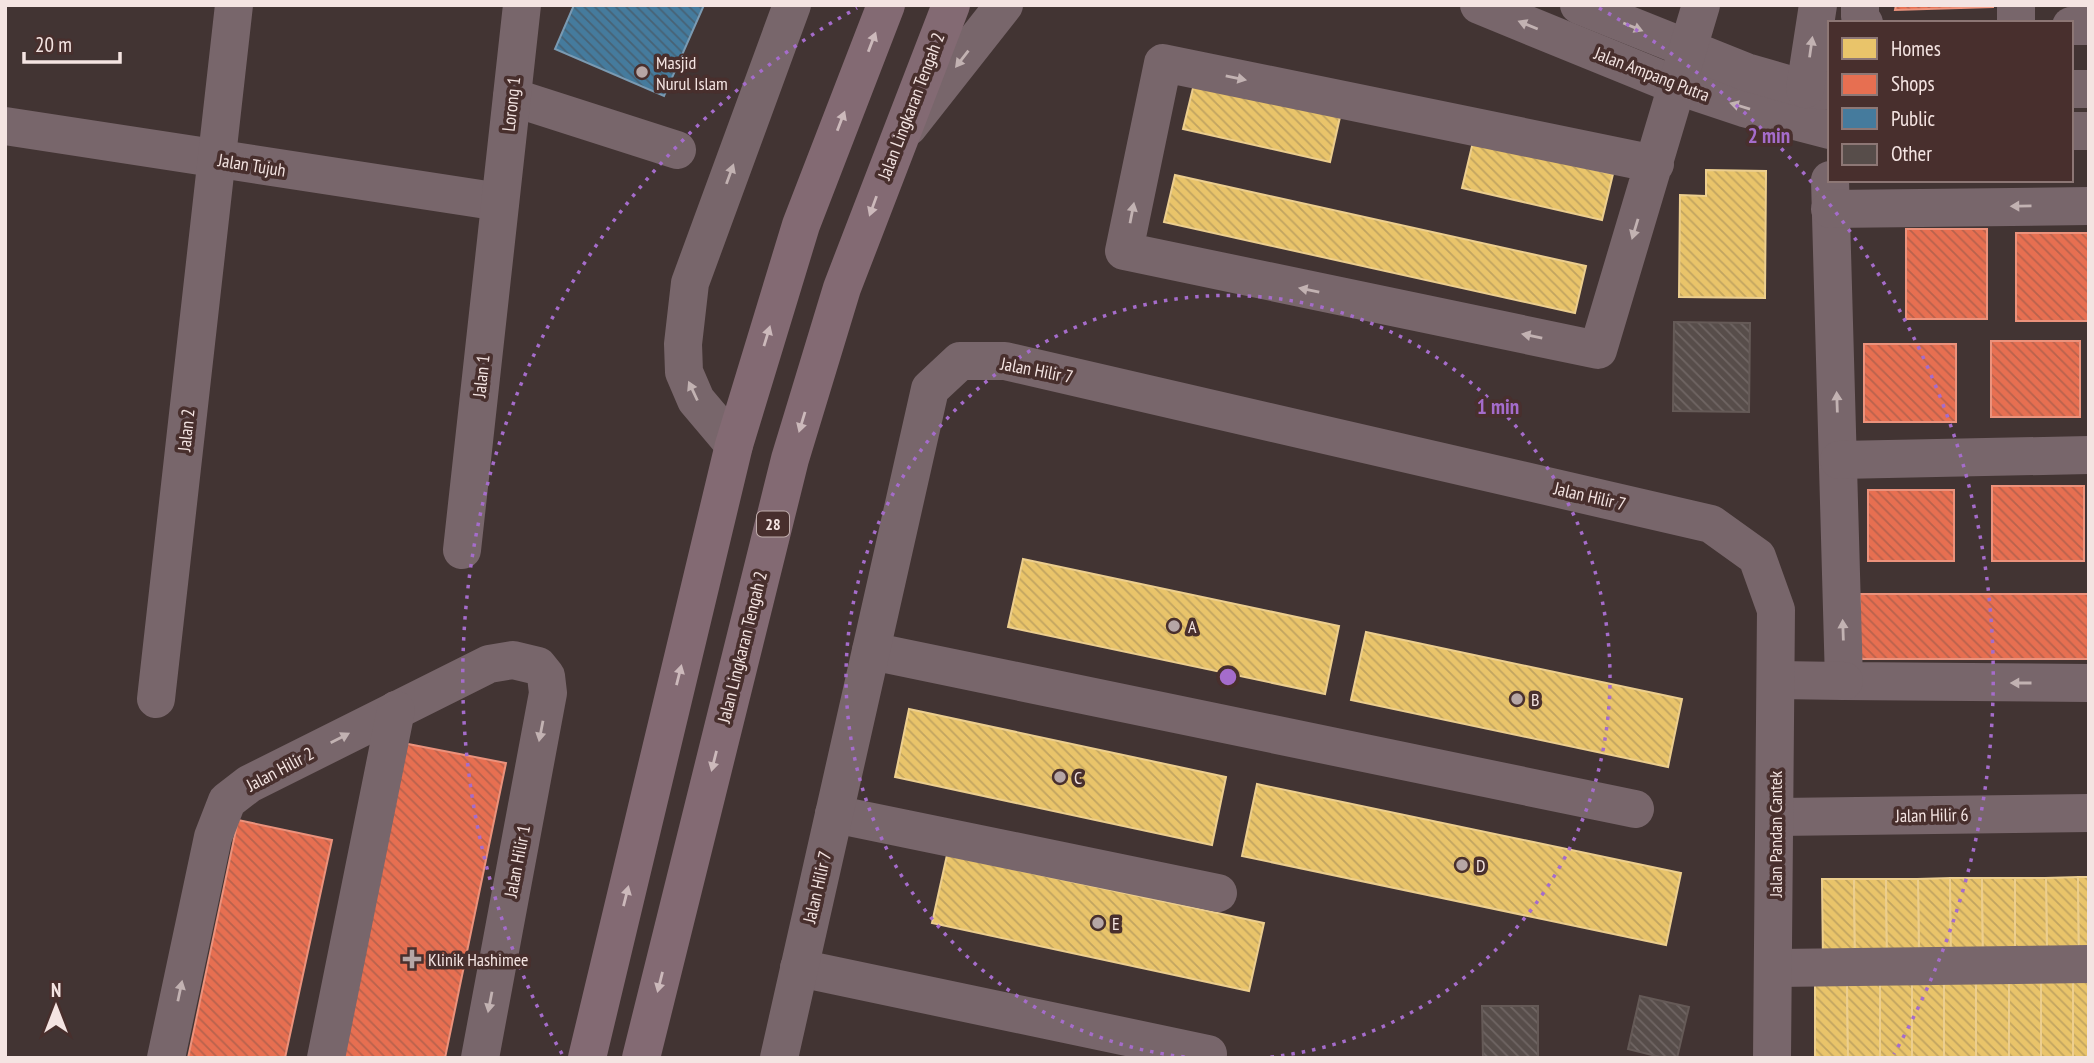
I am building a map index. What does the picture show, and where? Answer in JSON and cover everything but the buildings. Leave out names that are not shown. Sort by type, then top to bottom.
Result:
[{"type":"highway","points":[[587,1058],[734,445],[801,225],[886,5]]},
{"type":"highway","name":"Jalan Lingkaran Tengah 2","points":[[641,1058],[790,459],[842,288],[951,5]]},
{"type":"street","name":"Jalan 2","points":[[156,699],[234,5]]},
{"type":"street","name":"Lorong 1","points":[[500,202],[522,5]]},
{"type":"street","points":[[734,445],[696,400],[684,372],[683,344],[690,283],[792,5]]},
{"type":"street","points":[[897,142],[1004,5]]},
{"type":"street","name":"Jalan Ampang Putra","points":[[1479,5],[1675,85],[1744,108],[1828,129]]},
{"type":"street","name":"Jalan Ampang Putra","points":[[1579,5],[1746,72],[1817,90]]},
{"type":"street","points":[[1655,164],[1163,63],[1124,251],[1598,350],[1655,164],[1675,85],[1701,5]]},
{"type":"street","points":[[1817,90],[1818,5]]},
{"type":"street","points":[[512,97],[677,150]]},
{"type":"street","name":"Jalan Tujuh","points":[[5,126],[500,202]]},
{"type":"street","points":[[1844,681],[1830,194],[2089,206]]},
{"type":"street","name":"Jalan 1","points":[[462,550],[500,202]]},
{"type":"street","name":"Jalan Hilir 7","points":[[779,1058],[930,389],[960,361],[1005,361],[1711,524],[1757,558],[1776,610]]},
{"type":"street","points":[[1839,460],[2089,455]]},
{"type":"street","name":"Jalan Pandan Cantek","points":[[1772,1058],[1775,968],[1776,610]]},
{"type":"street","points":[[871,651],[1635,809]]},
{"type":"street","name":"Jalan Hilir 2","points":[[166,1058],[213,837],[228,801],[249,784],[489,664],[513,660],[538,666]]},
{"type":"street","name":"Jalan Hilir 1","points":[[480,1058],[548,693],[546,676],[538,666]]},
{"type":"street","points":[[1776,680],[2089,683]]},
{"type":"street","points":[[326,1058],[396,710]]},
{"type":"street","name":"Jalan Hilir 6","points":[[1775,817],[2089,813]]},
{"type":"street","points":[[834,814],[1219,893]]},
{"type":"street","points":[[1775,968],[2089,964]]},
{"type":"street","points":[[799,968],[1208,1054]]},
{"type":"place","name":"Masjid Nurul Islam","points":[[642,72]]},
{"type":"place","name":"A","points":[[1174,626]]},
{"type":"place","name":"B","points":[[1517,699]]},
{"type":"place","name":"C","points":[[1060,777]]},
{"type":"place","name":"D","points":[[1462,865]]},
{"type":"place","name":"E","points":[[1098,923]]},
{"type":"place","name":"Klinik Hashimee","points":[[412,959]]}]
